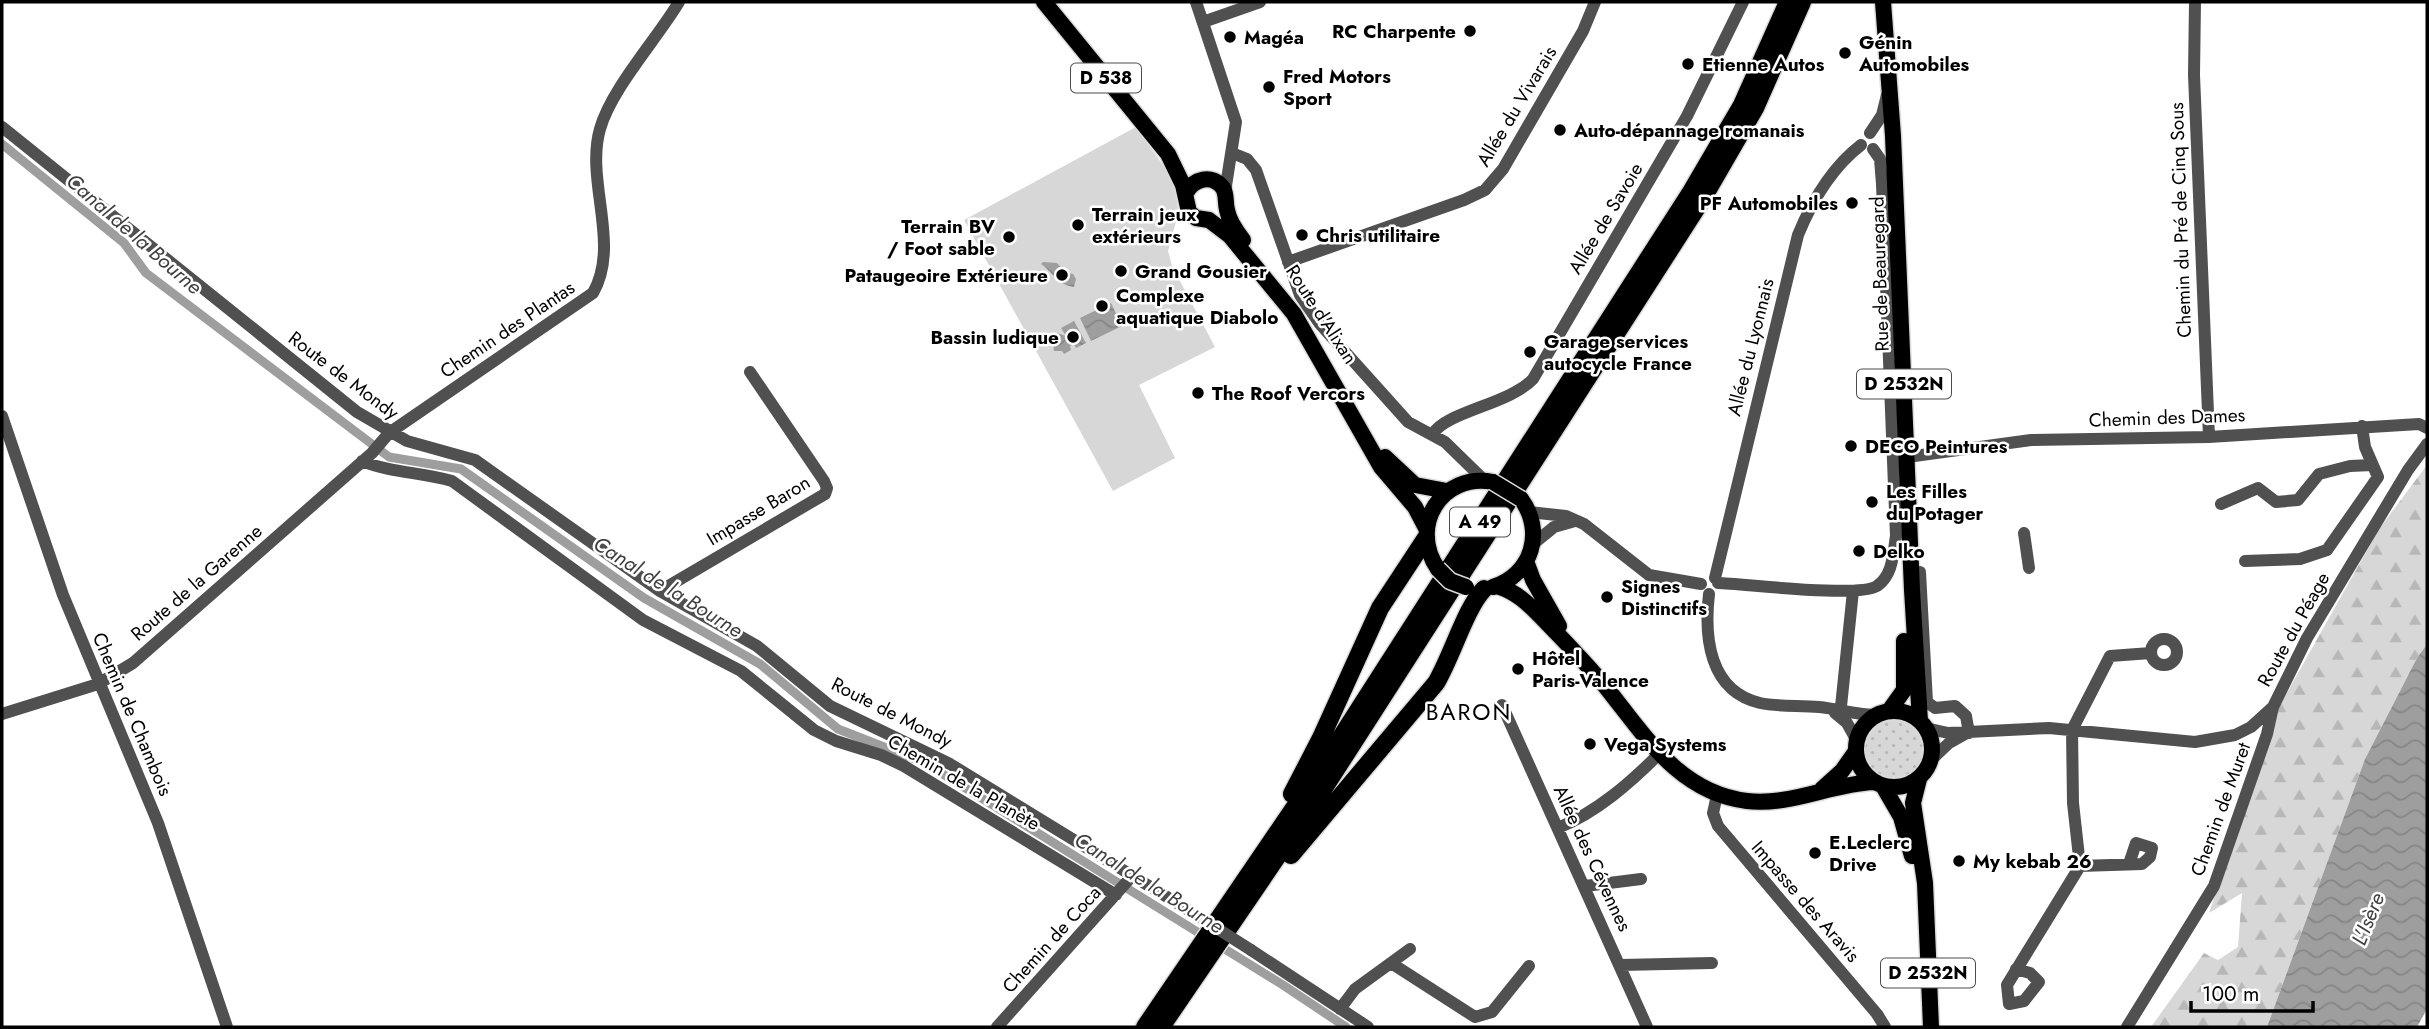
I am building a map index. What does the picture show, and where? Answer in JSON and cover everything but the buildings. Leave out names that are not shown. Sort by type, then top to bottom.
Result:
[{"type":"highway","name":"A 49","points":[[1145,1027],[1326,762],[1698,181],[1742,105],[1788,2]]},
{"type":"highway","name":"A 49","points":[[1161,1027],[1326,785],[1703,198],[1755,108],[1802,2]]},
{"type":"highway","points":[[1244,883],[1315,750],[1380,608],[1415,559],[1426,533]]},
{"type":"highway","points":[[1206,962],[1292,854],[1436,683],[1483,587]]},
{"type":"main road","name":"Route d'Alixan","points":[[1044,2],[1168,154],[1186,192],[1185,203],[1189,212],[1196,218],[1209,220],[1230,236],[1294,314],[1375,457],[1415,507],[1426,533]]},
{"type":"main road","name":"Rue de Beauregard","points":[[1883,2],[1893,136]]},
{"type":"main road","name":"Rue de Beauregard","points":[[1890,2],[1909,537],[1923,724]]},
{"type":"main road","name":"Route d'Alixan","points":[[1168,154],[1205,179],[1218,183],[1238,233],[1315,334],[1383,455],[1415,485],[1454,487]]},
{"type":"main road","points":[[1186,192],[1192,184],[1205,179]]},
{"type":"main road","points":[[1209,220],[1219,215],[1225,199]]},
{"type":"main road","points":[[1483,587],[1517,573],[1533,544],[1525,506],[1489,481],[1454,487],[1432,509],[1426,533],[1428,551],[1438,569],[1450,581],[1522,597],[1571,646],[1659,754],[1682,775],[1717,794],[1765,802],[1788,800],[1820,790],[1878,784],[1902,787],[1919,779],[1931,760],[1932,743],[1923,724],[1909,714],[1883,713],[1864,726],[1842,771],[1820,790]]},
{"type":"main road","name":"Rue de Beauregard","points":[[1883,713],[1899,698],[1905,682],[1904,612],[1909,537]]},
{"type":"main road","points":[[1526,561],[1539,593],[1571,646]]},
{"type":"main road","points":[[1856,746],[1860,766],[1878,784]]},
{"type":"main road","name":"D 2532N","points":[[1919,779],[1913,803],[1925,883],[1931,1027]]},
{"type":"main road","name":"D 2532N","points":[[1878,784],[1901,817],[1926,919]]},
{"type":"street","name":"Chemin des Plantas","points":[[385,438],[593,293],[604,265],[596,149],[600,128],[612,103],[678,2]]},
{"type":"street","points":[[1196,2],[1234,112],[1236,132],[1225,199]]},
{"type":"street","points":[[1203,22],[1260,2]]},
{"type":"street","name":"Allée du Vivarais","points":[[1287,262],[1464,200],[1485,190],[1494,182],[1520,142],[1583,31],[1595,2]]},
{"type":"street","name":"Allée de Savoie","points":[[1433,435],[1440,426],[1523,390],[1533,379],[1682,126],[1743,2]]},
{"type":"street","name":"Chemin du Pré de Cinq Sous","points":[[2195,2],[2194,75],[2209,437]]},
{"type":"street","points":[[1525,506],[1559,515],[1593,529],[1625,559],[1649,575],[1704,589],[1717,590],[1717,580],[1853,591],[1878,585],[1889,573],[1896,536],[1882,184],[1880,159],[1867,147],[1877,138],[1870,133],[1882,115],[1889,84]]},
{"type":"street","name":"Route de Mondy","points":[[2,127],[385,438],[475,460],[660,591],[757,646],[830,706],[950,764],[1125,885],[1185,908],[1368,1027]]},
{"type":"street","name":"Allée du Lyonnais","points":[[1717,580],[1798,235],[1811,203],[1834,171],[1867,147]]},
{"type":"street","points":[[1233,153],[1247,159],[1254,166],[1300,295],[1320,324],[1408,422],[1445,442],[1489,481]]},
{"type":"street","points":[[1205,179],[1220,170],[1233,153]]},
{"type":"street","name":"Impasse Baron","points":[[660,591],[825,494],[827,488],[824,481],[750,372]]},
{"type":"street","name":"Chemin de Chambois","points":[[2,416],[63,595],[158,823],[227,1027]]},
{"type":"street","points":[[1445,442],[1461,417]]},
{"type":"street","name":"Chemin des Dames","points":[[1907,457],[2031,440],[2209,437],[2419,424],[2427,428]]},
{"type":"street","points":[[2245,561],[2300,559],[2327,550],[2378,477],[2372,465],[2362,426]]},
{"type":"street","name":"Route de la Garenne","points":[[2,714],[98,684],[133,663],[367,457],[385,438]]},
{"type":"street","name":"Route du Péage","points":[[1923,724],[1969,733],[2012,728],[2072,730],[2172,741],[2218,740],[2251,727],[2273,707],[2307,638],[2408,470],[2427,444]]},
{"type":"street","points":[[1454,487],[1457,455]]},
{"type":"street","name":"Chemin de la Planète","points":[[367,457],[385,471],[429,474],[452,481],[643,620],[750,677],[814,730],[904,766],[1125,885]]},
{"type":"street","points":[[2221,504],[2258,488],[2276,502],[2298,500],[2319,474],[2350,466],[2372,465]]},
{"type":"street","points":[[1533,544],[1554,527],[1575,521]]},
{"type":"street","points":[[2024,533],[2029,568]]},
{"type":"street","points":[[1920,572],[1927,702],[1935,708],[1955,706],[1966,716],[1969,733]]},
{"type":"street","points":[[1704,589],[1710,651],[1716,670],[1730,687],[1743,696],[1762,703],[1883,713]]},
{"type":"street","points":[[1853,591],[1837,711],[1856,746]]},
{"type":"street","points":[[2016,969],[2080,866],[2073,803],[2072,730],[2110,656],[2151,653]]},
{"type":"street","name":"Allée des Cévennes","points":[[1502,705],[1647,1027]]},
{"type":"street","name":"Chemin de Muret","points":[[2127,1027],[2214,886],[2263,747],[2273,707]]},
{"type":"street","name":"Route du Péage","points":[[1931,760],[1949,743],[1969,733]]},
{"type":"street","points":[[1558,828],[1575,821],[1624,787],[1659,754]]},
{"type":"street","name":"Impasse des Aravis","points":[[1717,794],[1713,813],[1718,826],[1877,1014],[1885,1027]]},
{"type":"street","points":[[2080,866],[2129,864]]},
{"type":"street","points":[[1585,886],[1641,879]]},
{"type":"street","name":"Chemin de Coca","points":[[997,1027],[1125,885]]},
{"type":"street","points":[[1340,1009],[1355,989],[1410,949]]},
{"type":"street","points":[[1621,965],[1712,962]]},
{"type":"street","points":[[1391,963],[1475,1017],[1492,1012],[1529,966]]},
{"type":"green space","name":"Complexe aquatique Diabolo","points":[[1136,127],[1177,185],[1178,214],[1168,251],[1172,266],[1215,347],[1139,385],[1175,458],[1113,491],[964,220]]},
{"type":"green space","points":[[2427,465],[2427,644],[2417,658],[2365,759],[2267,1027],[2151,1027],[2204,953],[2218,960],[2238,947],[2242,893],[2209,913],[2279,707],[2379,529]]},
{"type":"green space","points":[[1894,719],[1911,724],[1919,732],[1924,749],[1919,766],[1911,774],[1894,779],[1877,774],[1869,766],[1864,749],[1869,732],[1877,724]]},
{"type":"water","name":"Pataugeoire Extérieure","points":[[1057,263],[1065,272],[1073,274],[1076,279],[1074,287],[1059,281],[1041,264]]},
{"type":"water","points":[[1111,303],[1122,326],[1091,341],[1080,318]]},
{"type":"water","name":"Bassin ludique","points":[[1074,321],[1086,343],[1076,348],[1074,344],[1070,346],[1071,350],[1064,354],[1062,351],[1054,351],[1052,335],[1057,333],[1066,336],[1061,328]]},
{"type":"water","name":"L'Isère","points":[[2427,644],[2427,1009],[2417,1027],[2267,1027],[2365,759],[2417,658]]},
{"type":"waterway","name":"Canal de la Bourne","points":[[2,144],[124,243],[146,273],[389,457],[461,469],[644,598],[760,664],[838,729],[925,763],[1283,985],[1346,1027]]},
{"type":"place","name":"RC Charpente","points":[[1470,31]]},
{"type":"place","name":"Magéa","points":[[1230,37]]},
{"type":"place","name":"Génin Automobiles","points":[[1845,53]]},
{"type":"place","name":"Etienne Autos","points":[[1688,64]]},
{"type":"place","name":"Fred Motors Sport","points":[[1269,87]]},
{"type":"place","name":"Auto-dépannage romanais","points":[[1560,130]]},
{"type":"place","name":"PF Automobiles","points":[[1852,203]]},
{"type":"place","name":"Terrain jeux extérieurs","points":[[1078,225]]},
{"type":"place","name":"Chris utilitaire","points":[[1302,235]]},
{"type":"place","name":"Terrain BV / Foot sable","points":[[1009,237]]},
{"type":"place","name":"Grand Gousier","points":[[1121,271]]},
{"type":"place","name":"Pataugeoire Extérieure","points":[[1062,275]]},
{"type":"place","name":"Complexe aquatique Diabolo","points":[[1102,306]]},
{"type":"place","name":"Bassin ludique","points":[[1073,337]]},
{"type":"place","name":"Garage services autocycle France","points":[[1530,352]]},
{"type":"place","name":"The Roof Vercors","points":[[1198,393]]},
{"type":"place","name":"DECO Peintures","points":[[1851,446]]},
{"type":"place","name":"Les Filles du Potager","points":[[1872,502]]},
{"type":"place","name":"Delko","points":[[1859,551]]},
{"type":"place","name":"Signes Distinctifs","points":[[1607,597]]},
{"type":"place","name":"Hôtel Paris-Valence","points":[[1518,669]]},
{"type":"place","name":"Vega Systems","points":[[1590,744]]},
{"type":"place","name":"E.Leclerc Drive","points":[[1815,853]]},
{"type":"place","name":"My kebab 26","points":[[1959,861]]},
{"type":"district","name":"BARON","points":[[1469,712]]}]
